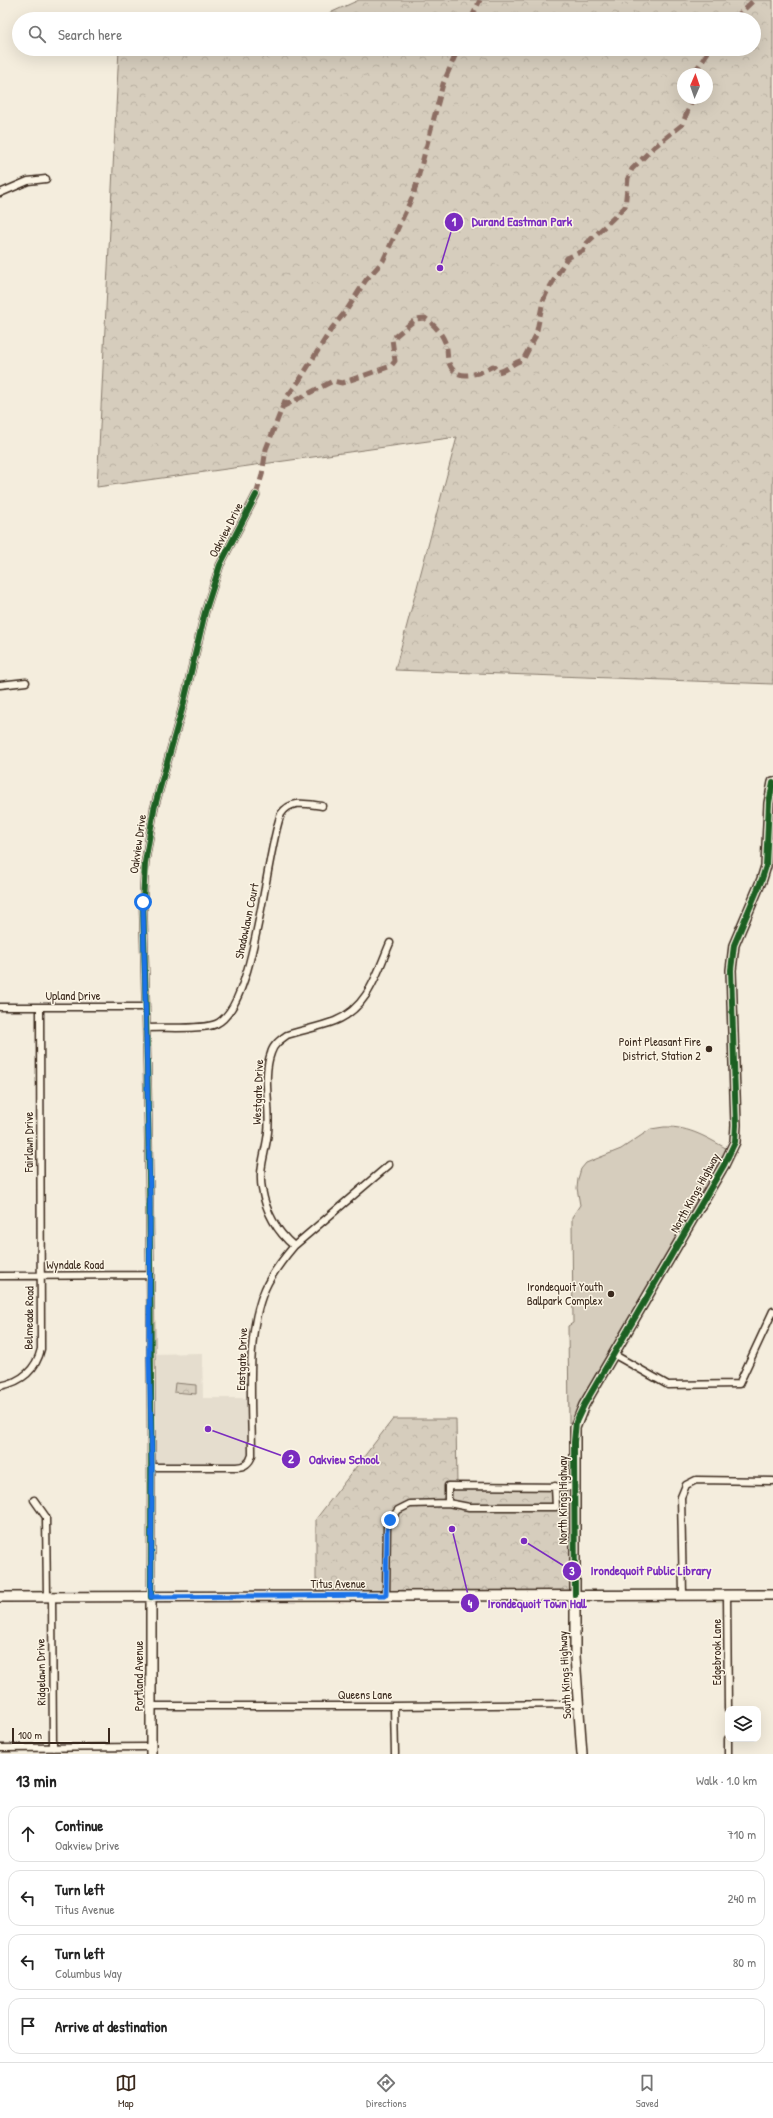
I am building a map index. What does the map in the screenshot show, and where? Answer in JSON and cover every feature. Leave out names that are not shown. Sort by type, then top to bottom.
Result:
[{"type":"main road","name":"North Kings Highway","points":[[575,1595],[574,1437],[576,1422],[613,1354],[698,1209],[735,1142],[736,1125],[731,970],[734,945],[766,866],[769,803],[773,782]]},
{"type":"main road","name":"Titus Avenue","points":[[0,1597],[773,1594]]},
{"type":"main road","name":"South Kings Highway","points":[[575,1595],[578,1704],[582,1754]]},
{"type":"main road","name":"Portland Avenue","points":[[151,1597],[151,1751]]},
{"type":"street","points":[[0,193],[28,181],[46,179]]},
{"type":"street","name":"Oakview Drive","points":[[151,1597],[152,1467],[149,1354],[150,1275],[143,896],[146,857],[154,809],[183,706],[216,576],[234,536],[256,495]]},
{"type":"street","points":[[0,685],[26,682]]},
{"type":"street","name":"Shadowlawn Court","points":[[146,1028],[212,1025],[227,1015],[234,1002],[252,955],[281,814],[284,809],[295,804],[322,806]]},
{"type":"street","name":"Westgate Drive","points":[[294,1246],[282,1236],[271,1218],[264,1199],[260,1178],[260,1168],[268,1132],[268,1068],[271,1051],[280,1039],[336,1021],[359,1006],[370,990],[390,943]]},
{"type":"street","name":"Upland Drive","points":[[0,1007],[146,1007]]},
{"type":"street","name":"Fairlawn Drive","points":[[40,1008],[40,1276]]},
{"type":"street","name":"Eastgate Drive","points":[[152,1467],[240,1467],[249,1461],[252,1454],[252,1344],[254,1321],[261,1299],[271,1277],[294,1246],[389,1165]]},
{"type":"street","name":"Wyndale Road","points":[[0,1276],[150,1275]]},
{"type":"street","name":"Belmeade Road","points":[[0,1386],[26,1376],[32,1369],[39,1356],[41,1342],[40,1276]]},
{"type":"street","points":[[613,1354],[668,1385],[739,1384],[773,1311]]},
{"type":"street","points":[[683,1594],[681,1497],[686,1485],[696,1480],[773,1481]]},
{"type":"street","points":[[448,1503],[448,1486],[574,1487]]},
{"type":"street","points":[[386,1595],[387,1526],[398,1510],[410,1504],[448,1503],[470,1507],[556,1507],[555,1486]]},
{"type":"street","name":"Ridgelawn Drive","points":[[34,1500],[46,1517],[50,1597],[53,1748]]},
{"type":"street","name":"Edgebrook Lane","points":[[727,1594],[728,1706]]},
{"type":"street","name":"Queens Lane","points":[[151,1706],[578,1704]]},
{"type":"street","points":[[394,1706],[395,1754]]},
{"type":"street","points":[[728,1742],[728,1754]]},
{"type":"street","points":[[0,1748],[151,1751]]},
{"type":"shaded area","points":[[202,1353],[203,1398],[252,1398],[252,1455],[247,1464],[152,1467],[149,1354]]},
{"type":"green space","points":[[359,0],[773,0],[773,684],[395,670],[457,437],[97,487],[119,56],[761,56],[761,12],[332,12]]},
{"type":"green space","name":"Irondequoit Youth Ballpark Complex","points":[[673,1127],[691,1131],[731,1151],[576,1424],[569,1423],[568,1326],[573,1323],[572,1217],[580,1205],[577,1188],[581,1169],[586,1163],[621,1149],[651,1129]]},
{"type":"green space","points":[[175,1383],[196,1385],[196,1394],[174,1392]]},
{"type":"green space","points":[[393,1419],[456,1419],[457,1486],[574,1485],[575,1595],[316,1596],[316,1519]]},
{"type":"marked path","points":[[474,12],[480,0]]},
{"type":"marked path","points":[[741,12],[754,0]]},
{"type":"marked path","points":[[256,495],[262,475],[266,449],[286,398],[299,381],[332,328],[346,311],[366,280],[383,261],[414,193],[443,84],[455,56]]},
{"type":"marked path","points":[[698,68],[705,56]]},
{"type":"marked path","points":[[282,407],[333,381],[342,383],[391,366],[395,361],[392,339],[416,319],[425,318],[437,329],[446,344],[448,360],[451,367],[461,375],[474,374],[493,366],[498,372],[505,370],[516,362],[523,360],[536,335],[543,301],[567,258],[583,251],[587,243],[625,207],[628,178],[632,169],[654,147],[682,125],[691,104]]},
{"type":"cycle path","points":[[151,1597],[150,1250],[143,902],[145,863],[154,809],[183,706],[205,612],[220,565],[256,495]]},
{"type":"cycle path","points":[[575,1595],[574,1442],[576,1422],[584,1405],[724,1165],[735,1142],[736,1125],[731,970],[734,945],[766,866],[769,803],[773,782]]},
{"type":"place","name":"Durand Eastman Park","points":[[440,268]]},
{"type":"place","name":"Point Pleasant Fire District, Station 2","points":[[709,1049]]},
{"type":"place","name":"Irondequoit Youth Ballpark Complex","points":[[611,1294]]},
{"type":"place","name":"Oakview School","points":[[208,1429]]},
{"type":"place","name":"Irondequoit Town Hall","points":[[452,1529]]},
{"type":"place","name":"Irondequoit Public Library","points":[[524,1541]]},
{"type":"route","points":[[143,902],[150,1200],[149,1354],[152,1467],[151,1597],[386,1595],[387,1526],[390,1520]]}]
